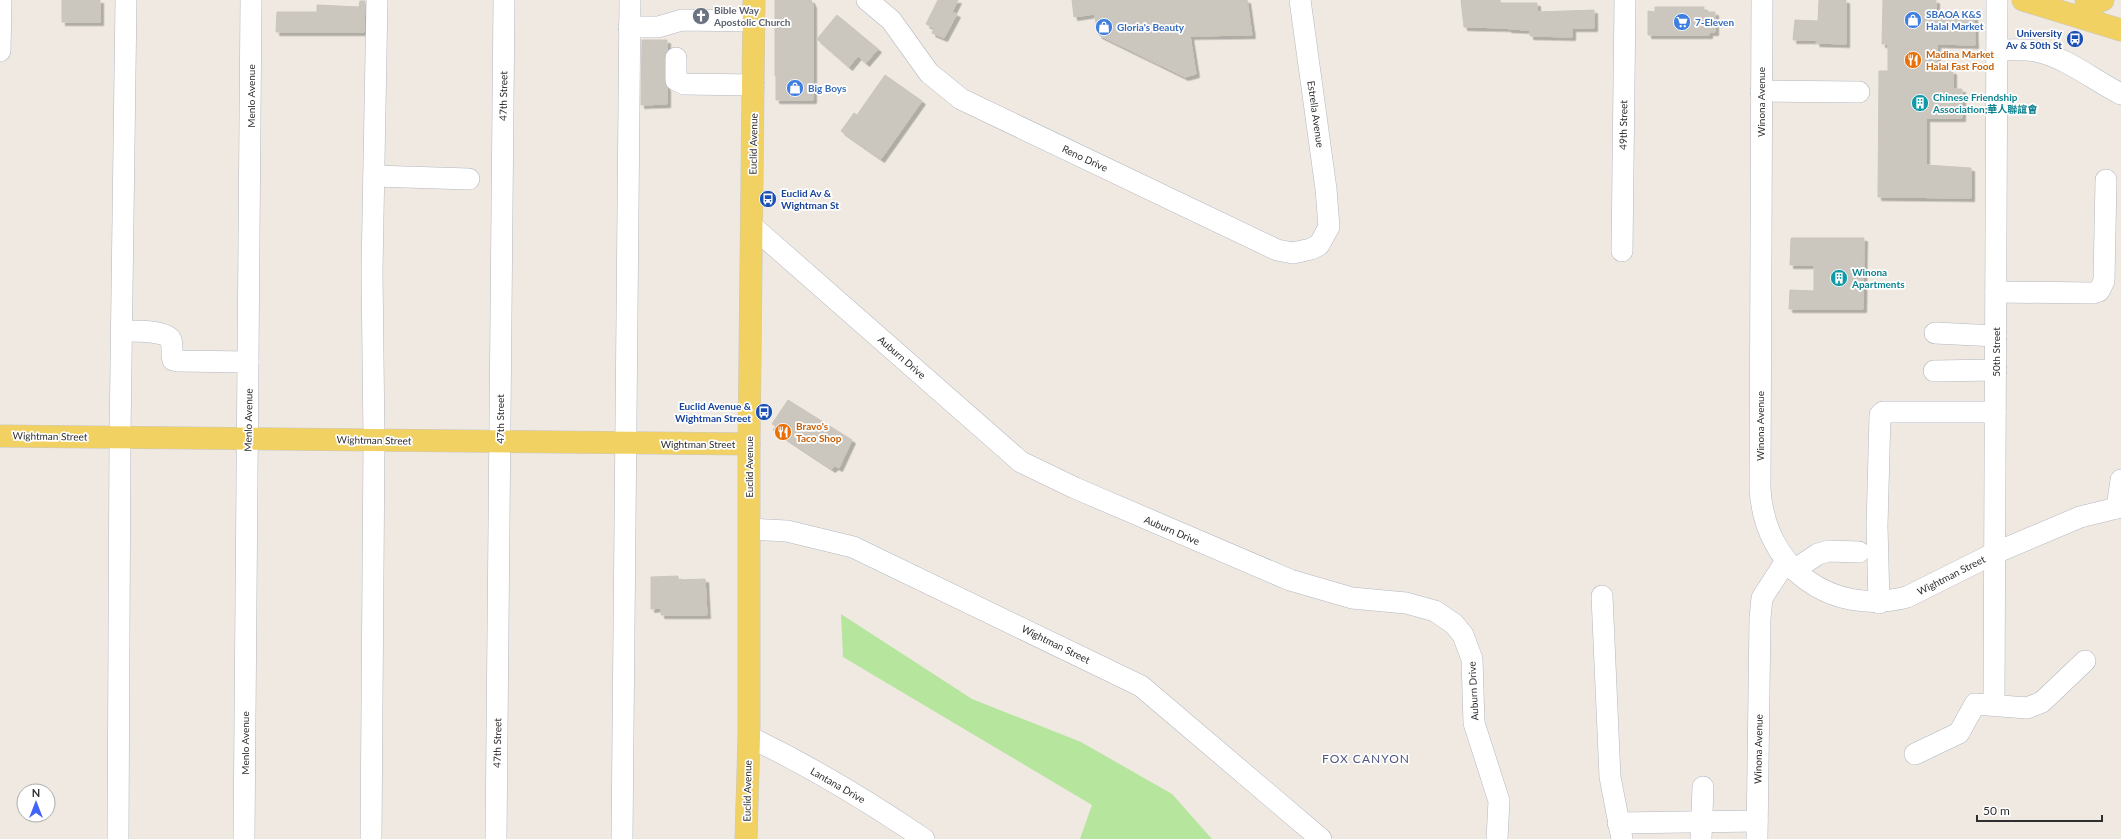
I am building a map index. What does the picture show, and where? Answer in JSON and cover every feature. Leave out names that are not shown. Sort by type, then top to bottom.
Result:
[{"type":"main road","points":[[2023,0],[2121,30]]},
{"type":"main road","points":[[2086,0],[2095,3],[2103,0]]},
{"type":"main road","points":[[2108,0],[2121,3]]},
{"type":"main road","name":"Euclid Avenue","points":[[746,839],[750,529],[748,444],[754,10]]},
{"type":"main road","name":"Wightman Street","points":[[0,436],[748,444]]},
{"type":"street","points":[[0,51],[1,0]]},
{"type":"street","points":[[118,839],[120,437],[126,0]]},
{"type":"street","name":"Menlo Avenue","points":[[244,839],[252,0]]},
{"type":"street","points":[[371,839],[374,440],[372,271],[377,0]]},
{"type":"street","name":"47th Street","points":[[496,839],[504,0]]},
{"type":"street","points":[[622,839],[630,0]]},
{"type":"street","name":"Reno Drive","points":[[867,0],[891,20],[928,73],[961,99],[1276,250],[1293,253],[1310,249],[1319,244],[1329,227]]},
{"type":"street","name":"Estrella Avenue","points":[[1300,0],[1326,189],[1329,227]]},
{"type":"street","name":"49th Street","points":[[1622,251],[1625,0]]},
{"type":"street","name":"Winona Avenue","points":[[1757,830],[1760,618],[1762,598],[1790,565],[1767,529],[1760,502],[1762,0]]},
{"type":"street","name":"50th Street","points":[[1994,705],[1997,0]]},
{"type":"street","points":[[630,27],[658,27],[682,20],[754,10]]},
{"type":"street","points":[[1997,50],[2035,52],[2065,62],[2101,84],[2121,94]]},
{"type":"street","points":[[676,58],[676,80],[684,84],[754,85]]},
{"type":"street","points":[[1761,91],[1859,92]]},
{"type":"street","points":[[374,176],[469,178]]},
{"type":"street","points":[[1996,292],[2093,293],[2099,291],[2104,281],[2106,180]]},
{"type":"street","name":"Auburn Drive","points":[[752,226],[1021,462],[1076,488],[1290,580],[1352,598],[1413,605],[1434,611],[1454,624],[1463,635],[1472,659],[1474,723],[1499,801],[1497,839]]},
{"type":"street","points":[[122,331],[155,332],[167,336],[170,339],[172,357],[178,361],[248,362]]},
{"type":"street","points":[[1935,333],[1996,336]]},
{"type":"street","points":[[1934,371],[1996,370]]},
{"type":"street","points":[[1879,602],[1876,526],[1880,415],[1883,412],[1995,412]]},
{"type":"street","points":[[2119,508],[2121,480]]},
{"type":"street","name":"Wightman Street","points":[[1790,565],[1806,580],[1833,595],[1848,600],[1879,602],[1907,597],[1995,553],[2080,517],[2119,508]]},
{"type":"street","name":"Wightman Street","points":[[750,529],[787,531],[853,546],[1141,686],[1320,839]]},
{"type":"street","points":[[1790,565],[1829,551],[1859,552]]},
{"type":"street","points":[[1602,596],[1610,777],[1620,831],[1757,830]]},
{"type":"street","points":[[1915,754],[1960,733],[1975,704],[2027,708],[2042,702],[2085,661]]},
{"type":"street","name":"Lantana Drive","points":[[748,737],[780,752],[819,774],[884,812],[924,839]]},
{"type":"street","points":[[1702,831],[1703,787]]},
{"type":"green space","points":[[841,614],[972,699],[1081,742],[1172,794],[1212,839],[1080,839],[1092,805],[843,657]]},
{"type":"building","points":[[62,0],[100,0],[100,22],[62,22]]},
{"type":"building","points":[[775,0],[811,0],[813,5],[813,100],[776,100]]},
{"type":"building","points":[[938,0],[958,0],[952,12],[957,14],[944,38],[932,33],[934,28],[926,24]]},
{"type":"building","points":[[1072,0],[1247,0],[1252,35],[1190,36],[1196,74],[1185,77],[1099,35],[1094,14],[1074,17]]},
{"type":"building","points":[[1461,0],[1500,0],[1500,3],[1537,3],[1537,12],[1594,10],[1594,28],[1572,28],[1572,37],[1530,36],[1530,30],[1464,27]]},
{"type":"building","points":[[1819,0],[1846,0],[1846,44],[1816,43],[1817,40],[1793,40],[1795,20],[1818,21]]},
{"type":"building","points":[[1883,0],[1936,0],[1936,15],[1974,16],[1975,45],[1937,44],[1937,71],[1953,71],[1953,89],[1962,89],[1962,118],[1926,118],[1926,165],[1971,168],[1971,198],[1878,197],[1879,71],[1888,71],[1888,44],[1882,44]]},
{"type":"building","points":[[360,1],[365,1],[364,32],[276,32],[277,12],[317,12],[317,5],[359,7]]},
{"type":"building","name":"7-Eleven","points":[[1655,7],[1704,7],[1704,12],[1715,12],[1715,32],[1709,32],[1709,35],[1648,35],[1648,11],[1655,12]]},
{"type":"building","points":[[837,15],[878,49],[866,63],[858,56],[849,67],[817,39]]},
{"type":"building","points":[[642,40],[667,40],[667,50],[664,58],[664,80],[667,88],[667,104],[641,105]]},
{"type":"building","points":[[885,75],[922,101],[881,159],[841,131],[854,113],[857,115]]},
{"type":"building","name":"Winona Apartments","points":[[1791,238],[1864,238],[1863,309],[1789,309],[1790,290],[1814,291],[1814,265],[1790,265]]},
{"type":"building","points":[[788,400],[852,440],[839,468],[835,466],[832,469],[773,430],[776,426],[772,424]]},
{"type":"building","points":[[678,576],[678,580],[705,579],[707,615],[661,615],[661,608],[651,609],[651,577]]},
{"type":"place","name":"Bible Way Apostolic Church","points":[[701,16]]},
{"type":"place","name":"SBAOA K&S Halal Market","points":[[1913,20]]},
{"type":"place","name":"7-Eleven","points":[[1682,22]]},
{"type":"place","name":"Gloria's Beauty","points":[[1104,27]]},
{"type":"place","name":"University Av & 50th St","points":[[2075,39]]},
{"type":"place","name":"Madina Market Halal Fast Food","points":[[1913,60]]},
{"type":"place","name":"Big Boys","points":[[795,88]]},
{"type":"place","name":"Chinese Friendship Association;華人聯誼會","points":[[1920,103]]},
{"type":"place","name":"Euclid Av & Wightman St","points":[[768,199]]},
{"type":"place","name":"Winona Apartments","points":[[1839,278]]},
{"type":"place","name":"Euclid Avenue & Wightman Street","points":[[764,412]]},
{"type":"place","name":"Bravo's Taco Shop","points":[[783,432]]},
{"type":"district","name":"FOX CANYON","points":[[1366,758]]}]
